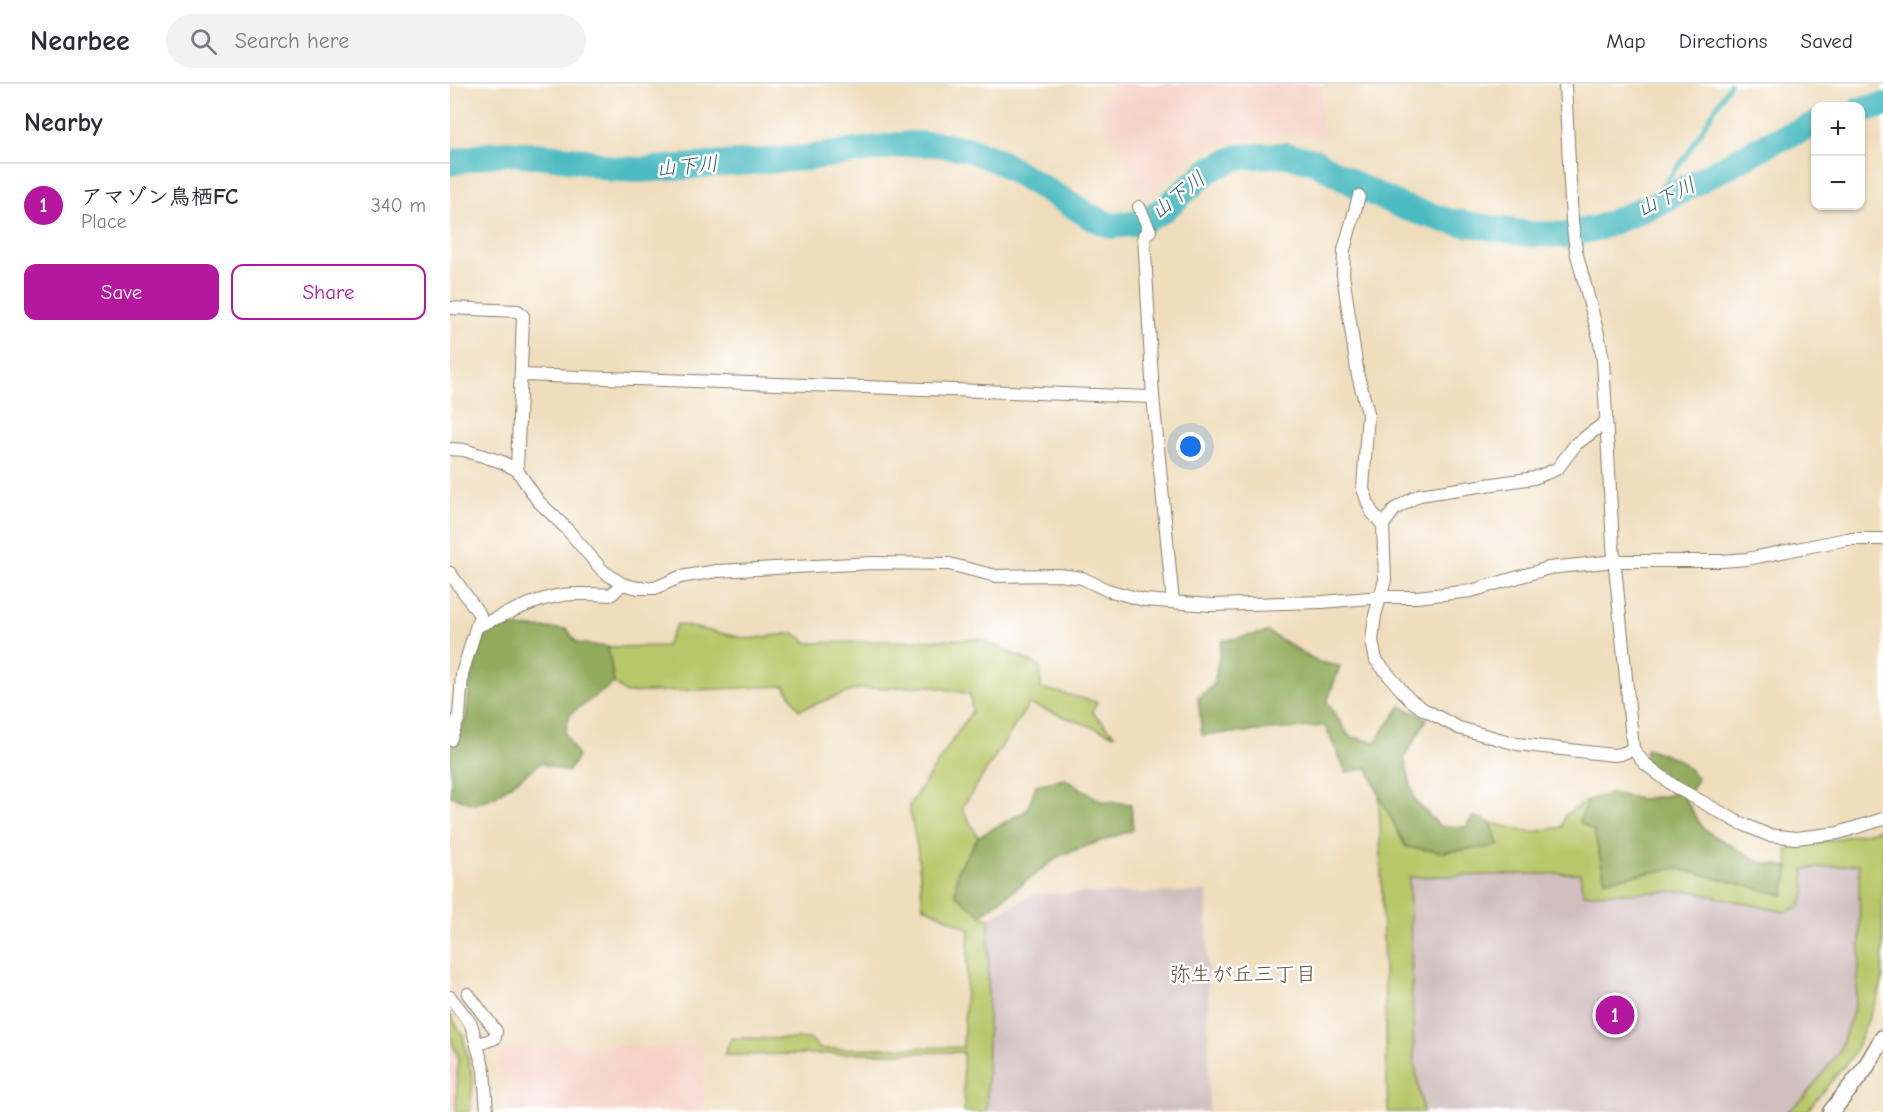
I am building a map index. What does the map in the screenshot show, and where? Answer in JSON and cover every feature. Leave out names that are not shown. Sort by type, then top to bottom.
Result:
[{"type":"street","points":[[1565,84],[1572,221],[1576,251],[1603,360],[1615,561],[1633,749],[1644,763],[1674,786],[1736,821],[1768,835],[1796,838],[1838,833],[1880,820]]},
{"type":"street","points":[[1359,196],[1344,250],[1343,274],[1358,376],[1368,413],[1363,489],[1371,510],[1383,525],[1385,580],[1375,615],[1372,641],[1376,660],[1409,699],[1459,728],[1517,744],[1613,755],[1633,749]]},
{"type":"street","points":[[1140,208],[1150,231],[1144,235],[1153,397],[1173,603]]},
{"type":"street","points":[[450,308],[518,310],[523,316],[517,470]]},
{"type":"street","points":[[520,375],[1153,397]]},
{"type":"street","points":[[1383,525],[1395,509],[1419,495],[1534,478],[1557,469],[1576,444],[1606,422]]},
{"type":"street","points":[[450,449],[464,450],[502,462],[517,470],[538,501],[603,571],[622,584],[638,588],[655,588],[680,577],[717,571],[873,564],[949,564],[996,576],[1059,575],[1082,578],[1116,593],[1144,600],[1210,605],[1322,603],[1471,591],[1549,568],[1615,561],[1747,559],[1847,539],[1883,539]]},
{"type":"street","points":[[450,573],[480,615],[462,675],[459,717],[450,740]]},
{"type":"street","points":[[478,626],[561,595],[611,595],[622,584]]},
{"type":"street","points":[[468,994],[496,1031],[495,1038],[477,1045]]},
{"type":"street","points":[[450,997],[471,1024],[484,1070],[487,1112]]},
{"type":"street","points":[[1831,1112],[1864,1070],[1883,1038]]},
{"type":"shaded area","points":[[1109,84],[1319,84],[1322,95],[1321,121],[1326,137],[1275,134],[1217,143],[1193,156],[1143,199],[1101,116]]},
{"type":"shaded area","points":[[1859,864],[1860,957],[1855,1004],[1839,1052],[1802,1100],[1786,1112],[1423,1112],[1414,1059],[1409,877],[1580,873],[1584,894],[1690,891],[1784,912],[1805,895],[1804,868]]},
{"type":"shaded area","points":[[1207,892],[1209,1112],[987,1112],[989,918],[1034,894]]},
{"type":"shaded area","points":[[450,1037],[458,1056],[456,1112],[450,1112]]},
{"type":"shaded area","points":[[516,1046],[692,1046],[704,1051],[703,1112],[508,1112],[512,1080],[502,1079],[496,1056]]},
{"type":"green space","points":[[677,624],[748,639],[794,633],[809,643],[981,639],[1040,666],[1041,688],[1097,702],[1092,712],[1115,735],[1029,704],[962,808],[978,837],[958,870],[981,915],[989,918],[987,1112],[964,1112],[963,1052],[724,1055],[731,1038],[811,1039],[820,1049],[963,1047],[969,929],[923,906],[917,846],[909,806],[972,711],[970,694],[929,686],[857,689],[799,710],[785,686],[626,693],[614,683],[608,647],[666,646]]},
{"type":"green space","points":[[500,627],[567,629],[577,643],[608,647],[614,683],[570,714],[565,733],[578,757],[568,772],[541,763],[494,797],[474,804],[451,796],[451,746],[466,718],[471,675],[483,638]]},
{"type":"green space","points":[[1268,632],[1319,662],[1340,666],[1327,702],[1349,736],[1375,742],[1401,706],[1427,719],[1404,758],[1415,801],[1440,826],[1466,827],[1473,816],[1491,823],[1499,846],[1443,852],[1406,847],[1368,768],[1346,772],[1325,726],[1202,735],[1198,698],[1214,684],[1222,641]]},
{"type":"green space","points":[[1646,748],[1679,760],[1698,778],[1685,799],[1704,830],[1760,862],[1789,867],[1784,895],[1676,868],[1605,880],[1594,831],[1579,821],[1589,800],[1611,793],[1641,799],[1671,795],[1673,781],[1645,760]]},
{"type":"green space","points":[[1065,779],[1101,801],[1131,804],[1133,830],[1061,855],[981,915],[955,894],[958,870],[978,837],[1027,810],[1036,785]]},
{"type":"green space","points":[[1379,795],[1406,847],[1498,845],[1491,823],[1532,832],[1562,827],[1565,815],[1589,800],[1579,821],[1594,831],[1605,880],[1676,868],[1784,895],[1789,867],[1787,850],[1881,829],[1883,824],[1883,978],[1879,994],[1853,1055],[1806,1112],[1786,1112],[1802,1100],[1839,1052],[1855,1005],[1860,957],[1859,864],[1804,869],[1805,895],[1799,907],[1784,912],[1690,891],[1583,894],[1580,873],[1409,877],[1414,1059],[1423,1112],[1388,1112]]},
{"type":"green space","points":[[450,1014],[463,1036],[473,1080],[470,1112],[456,1112],[458,1056],[450,1037]]},
{"type":"waterway","points":[[1658,203],[1658,192],[1688,153],[1730,84]]},
{"type":"waterway","name":"山下川","points":[[1865,109],[1883,105]]},
{"type":"waterway","name":"山下川","points":[[450,163],[508,153],[585,161],[612,169],[641,170],[807,158],[908,144],[937,144],[968,149],[1002,163],[1091,217],[1112,226],[1139,223],[1163,210],[1209,170],[1238,157],[1286,155],[1314,161],[1360,187],[1403,207],[1448,221],[1529,234],[1565,235],[1598,228],[1658,203],[1770,143],[1811,126]]},
{"type":"place","name":"アマゾン鳥栖FC","points":[[1615,1015]]},
{"type":"district","name":"弥生が丘三丁目","points":[[1243,974]]}]
